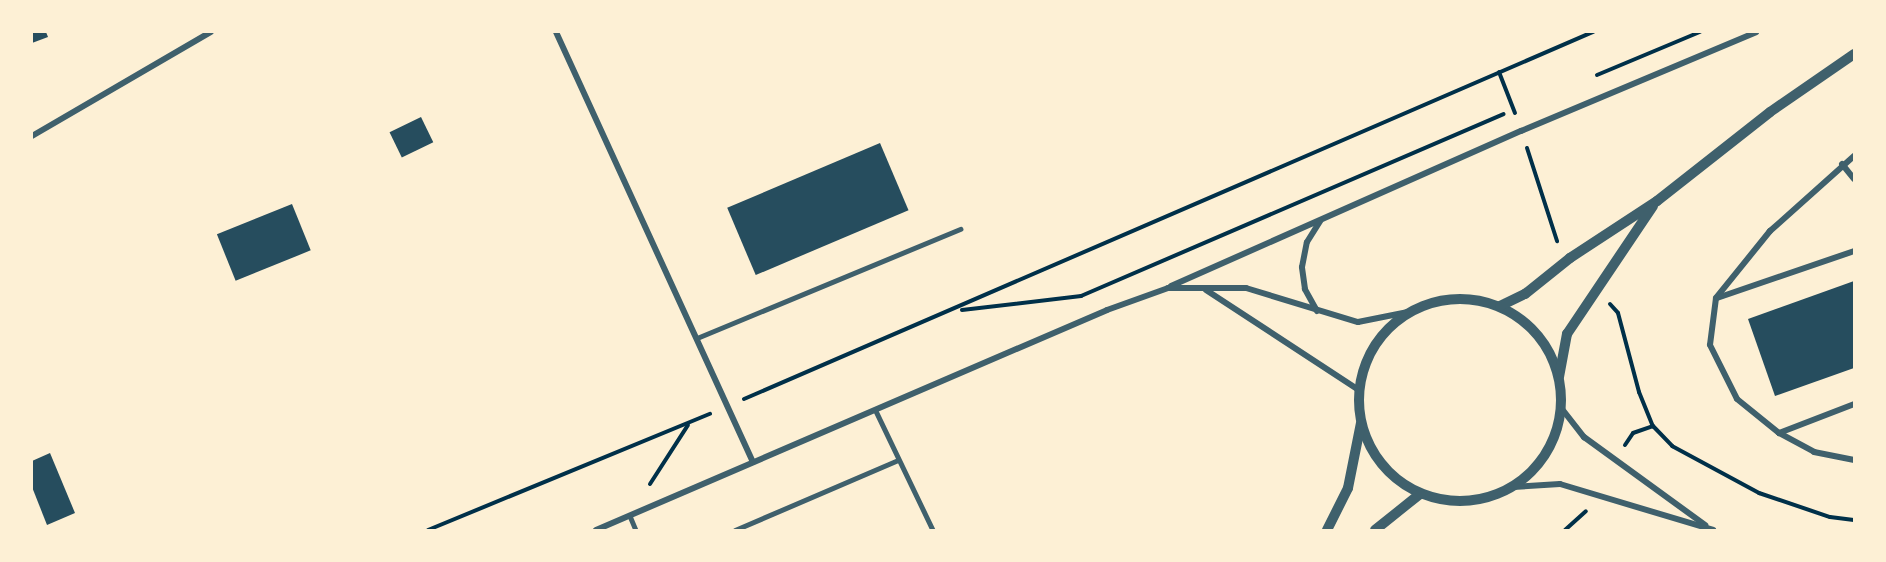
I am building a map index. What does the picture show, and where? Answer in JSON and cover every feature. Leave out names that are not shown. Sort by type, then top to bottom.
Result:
[{"type":"street","points":[[32,136],[211,32]]},
{"type":"street","points":[[556,32],[753,462]]},
{"type":"street","points":[[596,531],[1107,310],[1168,288],[1521,130],[1756,32]]},
{"type":"street","points":[[1500,306],[1526,294],[1570,258],[1657,201],[1770,112],[1854,54]]},
{"type":"street","points":[[1854,156],[1842,164],[1770,231],[1716,298],[1710,345],[1737,399],[1779,434],[1814,452],[1854,460]]},
{"type":"street","points":[[1842,164],[1854,179]]},
{"type":"street","points":[[1559,377],[1567,334],[1657,201]]},
{"type":"street","points":[[1318,311],[1305,289],[1302,267],[1306,242],[1320,221]]},
{"type":"street","points":[[1716,298],[1854,251]]},
{"type":"street","points":[[1168,288],[1205,290],[1246,288],[1358,322],[1408,312],[1438,300],[1469,298],[1500,306],[1527,323],[1548,347],[1559,377],[1562,409],[1554,440],[1537,467],[1513,487],[1483,499],[1451,502],[1420,494],[1393,477],[1373,452],[1361,422]]},
{"type":"street","points":[[1205,290],[1359,390]]},
{"type":"street","points":[[1327,531],[1348,488],[1361,422],[1359,390],[1366,360],[1383,333],[1408,312]]},
{"type":"street","points":[[1779,434],[1854,405]]},
{"type":"street","points":[[1562,409],[1584,437],[1712,530]]},
{"type":"street","points":[[1513,487],[1560,484],[1712,530]]},
{"type":"street","points":[[1375,531],[1420,494]]},
{"type":"lane","points":[[698,338],[960,229]]},
{"type":"lane","points":[[876,411],[933,531]]},
{"type":"lane","points":[[735,531],[898,460]]},
{"type":"lane","points":[[630,516],[636,531]]},
{"type":"path","points":[[428,531],[582,464],[688,424],[955,311],[1593,32]]},
{"type":"path","points":[[1590,78],[1700,32]]},
{"type":"path","points":[[1499,72],[1521,130],[1558,243],[1570,258]]},
{"type":"path","points":[[955,311],[1082,296],[1525,106]]},
{"type":"path","points":[[1598,290],[1618,313],[1639,392],[1653,426],[1672,446],[1759,493],[1830,518],[1854,520]]},
{"type":"path","points":[[630,516],[688,424]]},
{"type":"building","points":[[32,32],[46,32],[48,37],[32,43]]},
{"type":"building","points":[[421,117],[433,142],[402,158],[390,132]]},
{"type":"building","points":[[880,143],[909,210],[756,275],[727,208]]},
{"type":"building","points":[[292,204],[311,250],[236,281],[217,234]]},
{"type":"building","points":[[1854,281],[1854,368],[1775,396],[1748,319]]},
{"type":"building","points":[[50,453],[75,513],[47,525],[32,487],[32,461]]}]
